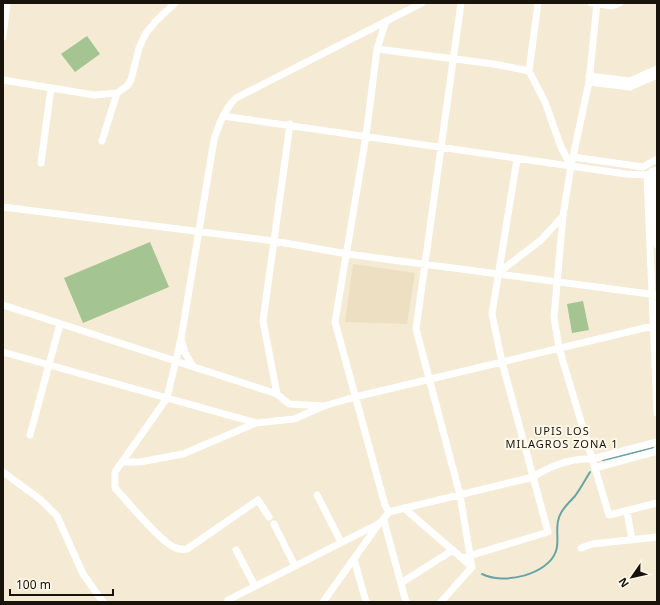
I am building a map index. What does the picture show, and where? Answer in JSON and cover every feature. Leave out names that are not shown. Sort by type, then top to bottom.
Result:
[{"type":"street","points":[[3,37],[7,3]]},
{"type":"street","points":[[3,80],[94,95],[118,93],[127,86],[131,80],[139,48],[146,33],[175,3]]},
{"type":"street","points":[[269,518],[258,500],[187,549],[180,549],[172,546],[151,527],[115,488],[115,472],[167,398],[181,339],[197,231],[214,140],[223,116],[236,98],[422,3]]},
{"type":"street","points":[[441,602],[472,567],[471,554],[460,495],[416,329],[461,3]]},
{"type":"street","points":[[538,3],[529,71],[545,102],[560,147],[571,166]]},
{"type":"street","points":[[620,3],[612,6],[595,4],[589,79],[571,166],[563,216],[554,318],[559,348],[609,515],[657,503]]},
{"type":"street","points":[[386,21],[377,49],[366,136],[335,322],[385,505],[389,512]]},
{"type":"street","points":[[377,49],[454,58],[529,71]]},
{"type":"street","points":[[589,79],[630,81],[657,69]]},
{"type":"street","points":[[589,79],[630,87],[657,75]]},
{"type":"street","points":[[41,163],[51,88]]},
{"type":"street","points":[[102,140],[118,93]]},
{"type":"street","points":[[223,116],[290,124],[440,148],[571,166],[652,172],[657,413]]},
{"type":"street","points":[[277,394],[263,327],[290,124]]},
{"type":"street","points":[[573,157],[643,167],[657,159]]},
{"type":"street","points":[[462,558],[471,554],[548,532],[502,362],[492,314],[517,158]]},
{"type":"street","points":[[3,208],[197,231],[347,254],[425,263],[655,295]]},
{"type":"street","points":[[499,274],[541,240],[563,216]]},
{"type":"street","points":[[654,218],[657,245]]},
{"type":"street","points":[[3,305],[277,394],[289,404],[324,406]]},
{"type":"street","points":[[30,435],[60,324]]},
{"type":"street","points":[[122,462],[140,462],[183,454],[256,423],[294,419],[324,406],[355,397],[655,326]]},
{"type":"street","points":[[181,339],[185,353],[194,366]]},
{"type":"street","points":[[3,352],[256,423]]},
{"type":"street","points":[[325,601],[389,512],[533,477],[544,470],[582,458],[592,459],[657,442]]},
{"type":"street","points":[[595,468],[657,451]]},
{"type":"street","points":[[3,472],[41,500],[57,516],[83,574],[103,602]]},
{"type":"street","points":[[317,494],[341,542]]},
{"type":"street","points":[[404,508],[472,567]]},
{"type":"street","points":[[627,511],[632,540]]},
{"type":"street","points":[[228,600],[382,522]]},
{"type":"street","points":[[382,522],[406,602]]},
{"type":"street","points":[[274,524],[295,566]]},
{"type":"street","points":[[581,548],[592,544],[657,537]]},
{"type":"street","points":[[236,550],[255,586]]},
{"type":"street","points":[[401,583],[453,550]]},
{"type":"street","points":[[354,559],[366,602]]},
{"type":"shaded area","points":[[353,264],[415,273],[407,324],[345,322]]},
{"type":"green space","points":[[87,36],[100,54],[75,72],[61,54]]},
{"type":"green space","points":[[150,242],[169,287],[83,323],[64,278]]},
{"type":"green space","points":[[583,301],[589,330],[572,333],[567,304]]},
{"type":"waterway","points":[[603,460],[653,448]]},
{"type":"waterway","points":[[482,574],[491,577],[513,578],[535,572],[544,566],[556,551],[557,524],[561,512],[575,496],[590,472]]},
{"type":"district","name":"UPIS LOS MILAGROS ZONA 1","points":[[562,437]]}]
